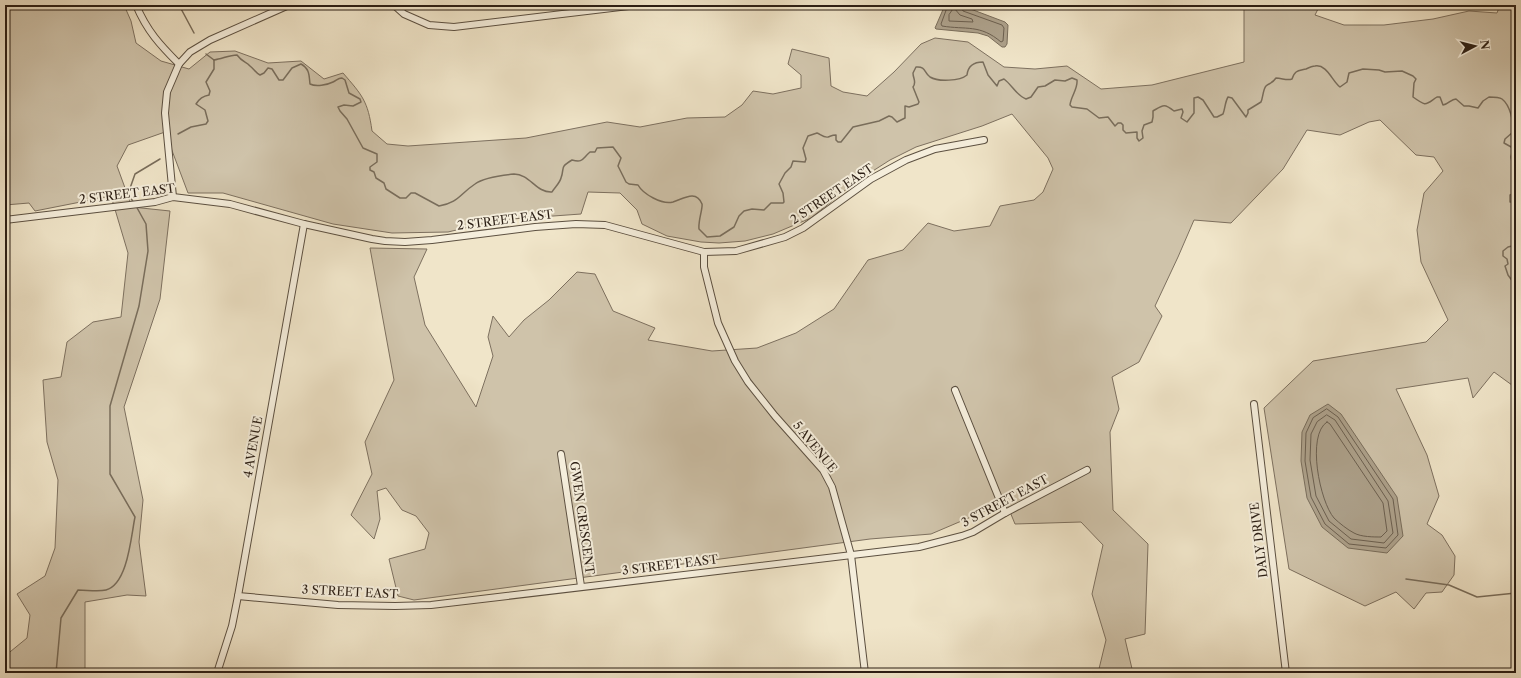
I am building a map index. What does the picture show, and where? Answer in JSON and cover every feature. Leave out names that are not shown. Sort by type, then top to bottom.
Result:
[{"type":"street","points":[[136,5],[142,20],[156,41],[179,64]]},
{"type":"street","points":[[173,197],[165,113],[167,92],[179,64],[190,52],[210,40],[290,5]]},
{"type":"street","points":[[394,5],[404,14],[429,25],[454,27],[638,5]]},
{"type":"street","name":"2 STREET EAST","points":[[5,220],[154,202],[173,197],[230,204],[304,224],[372,239],[405,242],[535,227],[576,224],[605,226],[704,252],[736,251],[785,237],[803,228],[871,179],[906,160],[934,149],[984,140]]},
{"type":"street","name":"4 AVENUE","points":[[217,673],[232,626],[238,596],[304,224]]},
{"type":"street","name":"5 AVENUE","points":[[704,252],[704,267],[718,323],[735,361],[748,382],[775,416],[823,470],[832,487],[851,555],[865,673]]},
{"type":"street","points":[[956,390],[1005,513]]},
{"type":"street","name":"DALY DRIVE","points":[[1254,404],[1286,673]]},
{"type":"street","name":"GWEN CRESCENT","points":[[561,454],[581,586]]},
{"type":"street","name":"3 STREET EAST","points":[[238,596],[338,605],[431,605],[919,547],[973,532],[1005,513],[1087,470]]},
{"type":"shaded area","points":[[5,5],[124,5],[131,21],[136,43],[161,61],[189,69],[210,52],[235,51],[268,63],[301,61],[324,79],[343,73],[355,87],[366,105],[372,131],[387,144],[408,146],[526,138],[607,122],[640,127],[687,118],[725,117],[742,105],[753,91],[773,94],[801,88],[801,75],[788,64],[792,49],[829,58],[831,86],[843,92],[867,96],[894,72],[921,44],[935,38],[968,42],[1004,67],[1035,69],[1067,66],[1101,89],[1152,85],[1244,62],[1244,5],[1320,5],[1315,15],[1344,25],[1384,25],[1433,19],[1469,11],[1497,13],[1500,5],[1516,5],[1516,388],[1494,372],[1473,398],[1468,378],[1396,389],[1427,455],[1439,496],[1427,524],[1442,535],[1455,556],[1454,575],[1442,592],[1426,593],[1414,609],[1396,592],[1365,606],[1289,569],[1264,408],[1313,361],[1426,342],[1448,320],[1421,262],[1417,230],[1424,193],[1443,171],[1434,157],[1416,155],[1380,120],[1369,122],[1340,135],[1307,130],[1283,169],[1231,223],[1194,220],[1155,306],[1162,316],[1139,362],[1112,377],[1119,409],[1110,432],[1113,510],[1148,544],[1145,634],[1125,639],[1133,673],[1098,673],[1106,640],[1092,594],[1103,545],[1081,522],[1015,524],[1006,502],[931,534],[870,539],[414,600],[398,596],[389,559],[425,549],[429,533],[416,516],[402,510],[386,488],[377,491],[380,519],[374,539],[351,515],[372,474],[365,442],[394,380],[370,248],[427,249],[414,277],[425,325],[476,407],[493,356],[488,337],[493,316],[509,337],[524,320],[549,300],[577,272],[595,274],[613,311],[655,328],[648,340],[712,351],[757,348],[796,333],[834,309],[868,260],[903,250],[928,223],[954,231],[990,226],[1000,206],[1034,200],[1043,192],[1053,169],[1048,158],[1012,114],[982,126],[916,147],[890,160],[854,183],[811,218],[773,234],[745,241],[719,243],[701,242],[667,236],[642,224],[637,210],[620,193],[588,192],[581,214],[498,220],[448,232],[392,233],[333,224],[223,193],[188,193],[165,132],[128,145],[117,166],[132,207],[170,211],[160,299],[124,407],[143,500],[139,542],[146,596],[127,595],[85,602],[85,673],[11,673],[5,656],[27,638],[30,615],[17,594],[45,576],[55,548],[58,480],[47,442],[43,380],[61,377],[67,342],[93,322],[121,317],[128,253],[111,196],[35,211],[29,203],[5,205]]},
{"type":"water","points":[[945,5],[960,5],[1005,22],[1008,25],[1007,44],[1005,47],[1002,47],[988,36],[978,33],[936,29],[935,28]]},
{"type":"water","points":[[1328,404],[1341,414],[1397,497],[1403,536],[1387,553],[1348,548],[1322,527],[1307,498],[1301,461],[1302,432],[1310,415]]},
{"type":"waterway","points":[[179,5],[194,33]]},
{"type":"waterway","points":[[206,54],[214,60]]},
{"type":"waterway","points":[[214,60],[237,55],[260,75],[268,68],[272,69],[279,80],[283,80],[292,68],[301,64],[308,70],[310,84],[312,85],[325,85],[341,78],[345,80],[349,93],[360,99],[361,102],[353,106],[344,105],[338,107],[347,119],[363,148],[377,154],[377,162],[370,167],[370,170],[374,172],[376,178],[384,183],[386,189],[400,198],[406,198],[411,193],[415,193],[439,206],[445,205],[451,203],[483,180],[514,174],[524,177],[546,192],[552,192],[560,180],[564,166],[572,160],[580,161],[590,152],[595,152],[597,148],[613,147],[621,158],[618,166],[626,182],[629,184],[638,185],[648,195],[664,202],[673,202],[689,196],[699,199],[702,204],[699,229],[707,237],[720,236],[734,227],[739,216],[744,211],[752,209],[764,210],[771,203],[783,203],[783,193],[779,184],[785,173],[791,167],[793,161],[805,162],[806,159],[803,148],[808,136],[817,133],[827,137],[836,135],[836,140],[841,142],[853,127],[879,121],[889,116],[897,122],[905,118],[905,106],[909,107],[918,104],[919,102],[913,87],[915,82],[913,73],[916,67],[922,68],[930,77],[934,79],[949,80],[964,77],[967,75],[972,65],[983,62],[988,75],[997,86],[999,81],[1004,79],[1023,98],[1026,99],[1031,97],[1038,87],[1045,86],[1055,80],[1065,81],[1072,78],[1077,80],[1070,105],[1072,107],[1087,109],[1099,118],[1108,117],[1115,126],[1118,123],[1121,123],[1123,125],[1123,130],[1126,133],[1137,132],[1137,138],[1139,141],[1143,138],[1142,131],[1144,125],[1152,122],[1153,111],[1161,106],[1166,106],[1174,111],[1182,109],[1183,112],[1181,118],[1187,122],[1194,113],[1194,98],[1198,97],[1203,100],[1214,117],[1217,117],[1223,114],[1228,97],[1232,98],[1246,117],[1248,110],[1261,102],[1266,86],[1276,78],[1288,80],[1292,79],[1297,71],[1319,66],[1326,70],[1340,87],[1347,82],[1349,73],[1363,69],[1385,72],[1402,71],[1416,79],[1414,83],[1413,97],[1424,104],[1437,97],[1440,97],[1443,105],[1456,99],[1464,106],[1478,108],[1483,101],[1489,97],[1498,97],[1502,99],[1509,109],[1513,128],[1513,132],[1505,139],[1504,143],[1513,148],[1511,157],[1512,162],[1516,165]]},
{"type":"waterway","points":[[178,134],[191,127],[206,124],[208,121],[205,110],[196,104],[201,98],[209,95],[210,91],[206,82],[214,69],[214,60]]},
{"type":"waterway","points":[[134,203],[128,194],[135,174],[160,159]]},
{"type":"waterway","points":[[1516,193],[1510,195],[1510,202],[1516,202]]},
{"type":"waterway","points":[[56,673],[61,618],[78,590],[103,591],[113,586],[119,579],[124,569],[132,536],[135,517],[110,474],[110,406],[139,306],[148,251],[146,224],[136,206]]},
{"type":"waterway","points":[[1516,245],[1508,247],[1503,251],[1503,256],[1507,259],[1508,264],[1505,266],[1508,275],[1516,286]]},
{"type":"waterway","points":[[1406,579],[1449,585],[1477,597],[1516,593]]}]
